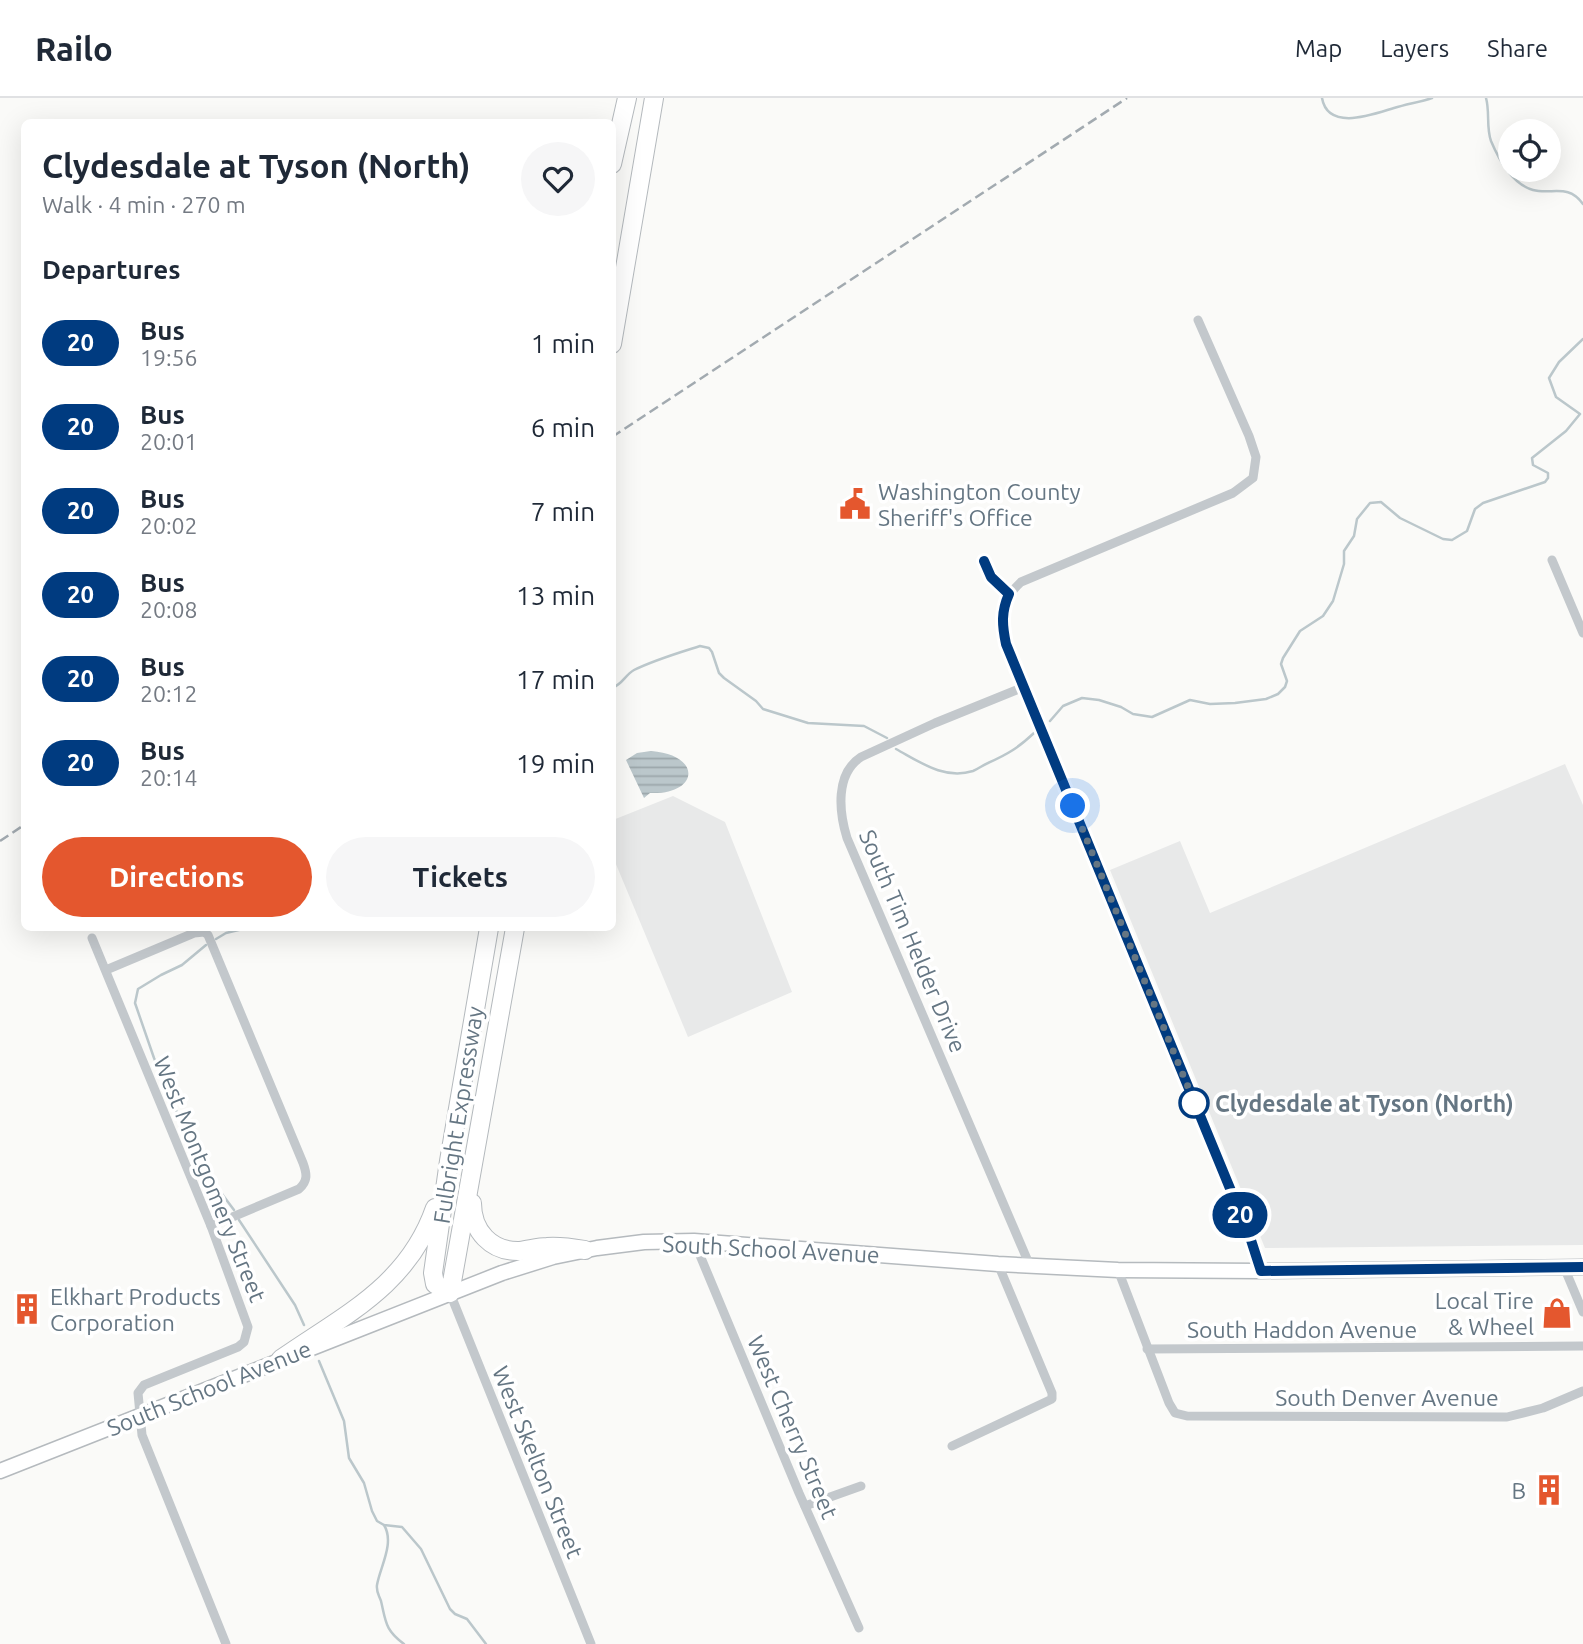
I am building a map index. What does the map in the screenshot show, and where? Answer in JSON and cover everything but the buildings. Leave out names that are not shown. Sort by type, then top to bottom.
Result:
[{"type":"highway","points":[[616,146],[627,98]]},
{"type":"highway","points":[[616,321],[654,98]]},
{"type":"highway","name":"Fulbright Expressway","points":[[450,1293],[435,1284],[433,1273],[449,1161],[488,931]]},
{"type":"highway","name":"Fulbright Expressway","points":[[485,1099],[514,931]]},
{"type":"highway","points":[[485,1099],[472,1205],[472,1216],[478,1231],[488,1241],[510,1250],[546,1247],[585,1250]]},
{"type":"highway","points":[[450,1293],[485,1099]]},
{"type":"highway","points":[[281,1359],[371,1299],[398,1273],[416,1248],[431,1219],[449,1161]]},
{"type":"main road","name":"South School Avenue","points":[[0,1471],[529,1264],[585,1250],[644,1242],[694,1241],[998,1264],[1118,1270],[1583,1267]]},
{"type":"street","points":[[1198,320],[1249,436],[1256,457],[1253,478],[1233,493],[1021,582],[1009,594],[1003,608],[1002,624],[1006,644],[1250,1237],[1261,1271]]},
{"type":"street","points":[[1552,559],[1583,633]]},
{"type":"street","name":"South Tim Helder Drive","points":[[1024,687],[935,723],[856,761],[846,775],[841,803],[847,838],[1030,1266]]},
{"type":"street","points":[[106,970],[194,933],[204,932],[211,939],[303,1163],[306,1171],[304,1184],[299,1189],[211,1226]]},
{"type":"street","name":"West Montgomery Street","points":[[92,938],[211,1226],[248,1327],[247,1335],[238,1348],[140,1388],[139,1416]]},
{"type":"street","name":"West Cherry Street","points":[[694,1241],[859,1628]]},
{"type":"street","points":[[952,1446],[1052,1399],[1052,1392],[998,1264]]},
{"type":"street","points":[[1563,1267],[1583,1312]]},
{"type":"street","points":[[1118,1270],[1147,1349]]},
{"type":"street","name":"West Skelton Street","points":[[450,1293],[591,1644]]},
{"type":"street","name":"South Haddon Avenue","points":[[1147,1349],[1583,1346]]},
{"type":"street","name":"South Denver Avenue","points":[[1147,1349],[1169,1404],[1175,1413],[1187,1416],[1507,1417],[1544,1408],[1583,1391]]},
{"type":"street","points":[[139,1416],[142,1435],[226,1644]]},
{"type":"street","points":[[805,1506],[861,1486]]},
{"type":"shaded area","points":[[651,751],[668,754],[680,760],[688,774],[686,782],[678,788],[650,793],[644,798],[626,760],[637,753]]},
{"type":"shaded area","points":[[1565,764],[1583,805],[1583,1245],[1265,1248],[1110,870],[1180,841],[1210,913]]},
{"type":"shaded area","points":[[673,796],[725,822],[792,992],[688,1037],[616,864],[616,819]]},
{"type":"waterway","points":[[1322,98],[1326,108],[1333,115],[1342,118],[1375,114],[1432,98]]},
{"type":"waterway","points":[[1486,98],[1491,141],[1513,177],[1533,190],[1572,194],[1583,204]]},
{"type":"waterway","points":[[1050,721],[1063,706],[1082,698],[1099,700],[1133,714],[1152,717],[1190,700],[1210,704],[1235,703],[1266,699],[1278,694],[1287,681],[1281,664],[1283,658],[1300,631],[1323,616],[1333,601],[1344,564],[1344,551],[1354,536],[1357,519],[1370,503],[1381,502],[1400,518],[1443,539],[1452,540],[1467,531],[1475,509],[1483,503],[1545,482],[1548,473],[1533,465],[1532,458],[1566,431],[1580,414],[1556,397],[1549,378],[1559,362],[1583,339]]},
{"type":"waterway","points":[[616,686],[634,670],[700,646],[709,648],[712,652],[719,673],[763,709],[808,723],[864,726],[887,738]]},
{"type":"waterway","points":[[896,749],[933,768],[962,773],[973,771],[1007,754],[1034,733]]},
{"type":"waterway","points":[[216,939],[234,931]]},
{"type":"waterway","points":[[206,945],[182,965],[138,989],[135,1003],[154,1058],[201,1166],[234,1210]]},
{"type":"waterway","points":[[239,1220],[295,1305],[304,1325]]},
{"type":"waterway","points":[[319,1361],[344,1421],[349,1458],[364,1483],[377,1521],[384,1525],[402,1527],[421,1549],[450,1609],[467,1619],[486,1644]]},
{"type":"waterway","points":[[384,1525],[388,1539],[377,1590],[387,1625],[404,1644]]},
{"type":"railway","points":[[616,434],[1127,98]]},
{"type":"railway","points":[[0,841],[21,827]]},
{"type":"bus line","name":"20","points":[[984,561],[995,583],[1009,594],[1003,608],[1002,624],[1006,644],[1250,1237],[1261,1271],[1583,1267]]},
{"type":"place","name":"Washington County Sheriff's Office","points":[[855,504]]},
{"type":"place","name":"Clydesdale at Tyson (North)","points":[[1194,1103]]},
{"type":"place","name":"Elkhart Products Corporation","points":[[27,1309]]},
{"type":"place","name":"Local Tire & Wheel","points":[[1557,1313]]},
{"type":"place","name":"B","points":[[1549,1490]]},
{"type":"route","points":[[1073,806],[1197,1109],[1194,1103]]}]
